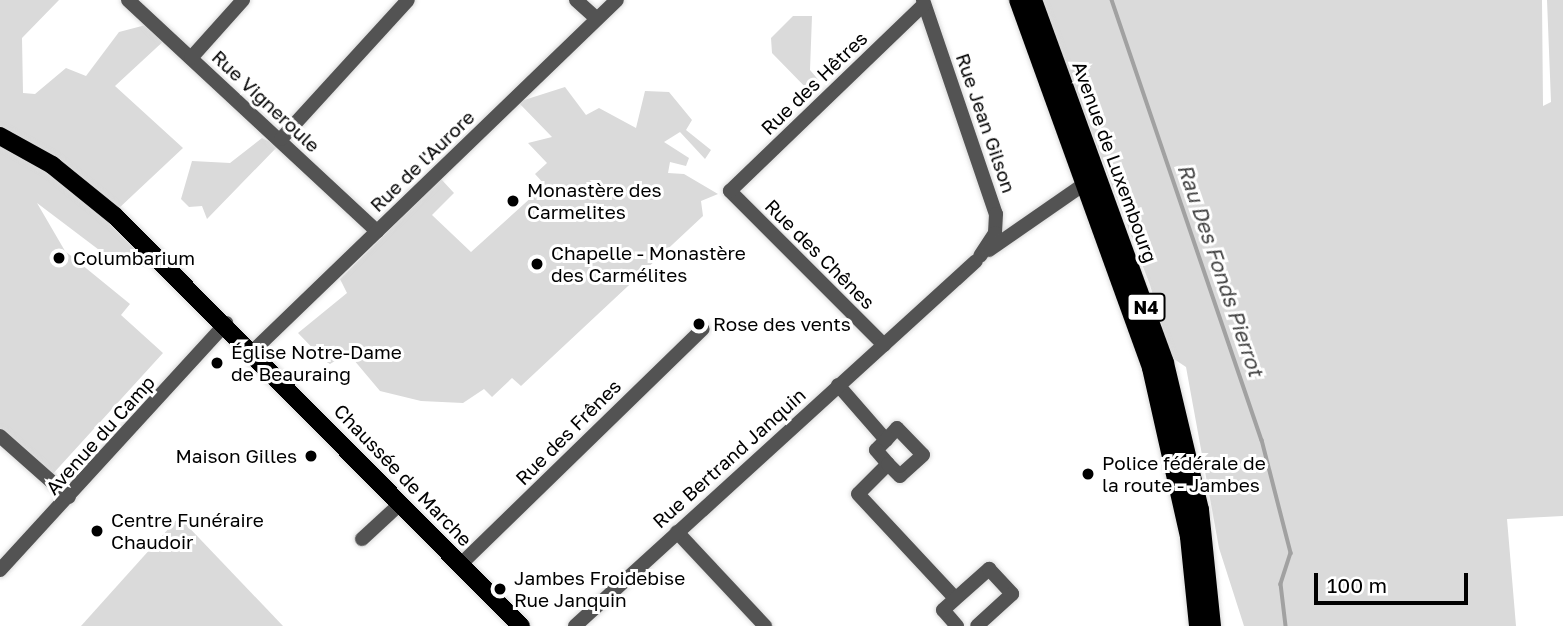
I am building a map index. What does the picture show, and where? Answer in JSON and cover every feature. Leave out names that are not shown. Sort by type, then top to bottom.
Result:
[{"type":"main road","name":"Avenue de Luxembourg","points":[[1018,0],[1091,179],[1180,415],[1202,523],[1212,626]]},
{"type":"main road","name":"Avenue de Luxembourg","points":[[1033,0],[1165,419],[1198,626]]},
{"type":"main road","name":"Chaussée de Marche","points":[[0,135],[85,190],[254,350],[521,626]]},
{"type":"street","name":"Rue Vigneroule","points":[[128,0],[281,139],[377,231]]},
{"type":"street","points":[[191,58],[243,0]]},
{"type":"street","points":[[281,139],[408,0]]},
{"type":"street","points":[[576,0],[597,19]]},
{"type":"street","name":"Rue de l'Aurore","points":[[254,350],[617,0]]},
{"type":"street","name":"Rue des Hêtres","points":[[730,191],[924,2]]},
{"type":"street","name":"Rue Jean Gilson","points":[[924,2],[996,214],[995,233],[978,259]]},
{"type":"street","name":"Rue Bertrand Janquin","points":[[575,626],[978,259],[1091,179]]},
{"type":"street","name":"Rue des Chênes","points":[[730,191],[884,345]]},
{"type":"street","name":"Avenue du Camp","points":[[0,570],[226,323]]},
{"type":"street","name":"Rue des Frênes","points":[[461,564],[702,329]]},
{"type":"street","points":[[838,385],[886,440]]},
{"type":"street","points":[[897,428],[923,455],[900,476],[876,450],[886,440],[897,428]]},
{"type":"street","points":[[0,436],[69,497]]},
{"type":"street","points":[[888,464],[858,494],[955,598]]},
{"type":"street","points":[[362,539],[401,503]]},
{"type":"street","points":[[677,532],[765,626]]},
{"type":"street","points":[[957,626],[943,610],[989,569],[1012,594],[977,626]]},
{"type":"shaded area","points":[[0,0],[59,0],[22,38],[23,93],[35,94],[66,68],[86,76],[119,32],[161,21],[168,37],[115,86],[183,148],[118,209],[155,269],[115,262],[37,203],[65,251],[130,304],[121,315],[163,353],[50,477],[0,432]]},
{"type":"shaded area","points":[[1041,0],[1542,0],[1543,106],[1551,102],[1547,0],[1563,0],[1563,516],[1507,519],[1516,626],[1244,626],[1219,548],[1186,367],[1171,357],[1150,285]]},
{"type":"shaded area","points":[[793,16],[812,16],[810,70],[821,83],[812,94],[772,53],[771,38]]},
{"type":"shaded area","points":[[565,87],[586,115],[599,108],[636,128],[645,91],[669,92],[692,120],[686,130],[711,150],[705,159],[680,132],[664,142],[689,158],[686,166],[670,162],[668,173],[684,174],[718,194],[701,201],[703,216],[521,386],[512,378],[492,397],[484,389],[463,403],[421,401],[380,391],[348,353],[330,364],[325,361],[298,333],[347,293],[340,279],[441,179],[454,193],[432,215],[471,252],[545,185],[535,174],[547,163],[528,143],[552,137],[518,102]]},
{"type":"shaded area","points":[[262,138],[278,146],[207,219],[202,206],[189,207],[181,199],[192,161],[230,163]]},
{"type":"shaded area","points":[[179,517],[283,626],[81,626]]},
{"type":"waterway","name":"Rau Des Fonds Pierrot","points":[[1112,0],[1262,440],[1291,553],[1281,584],[1286,626]]},
{"type":"place","name":"Monastère des Carmelites","points":[[513,201]]},
{"type":"place","name":"Columbarium","points":[[59,258]]},
{"type":"place","name":"Chapelle - Monastère des Carmélites","points":[[537,264]]},
{"type":"place","name":"Rose des vents","points":[[699,324]]},
{"type":"place","name":"Église Notre-Dame de Beauraing","points":[[217,363]]},
{"type":"place","name":"Maison Gilles","points":[[311,456]]},
{"type":"place","name":"Police fédérale de la route - Jambes","points":[[1088,474]]},
{"type":"place","name":"Centre Funéraire Chaudoir","points":[[97,531]]},
{"type":"place","name":"Jambes Froidebise Rue Janquin","points":[[500,589]]}]
